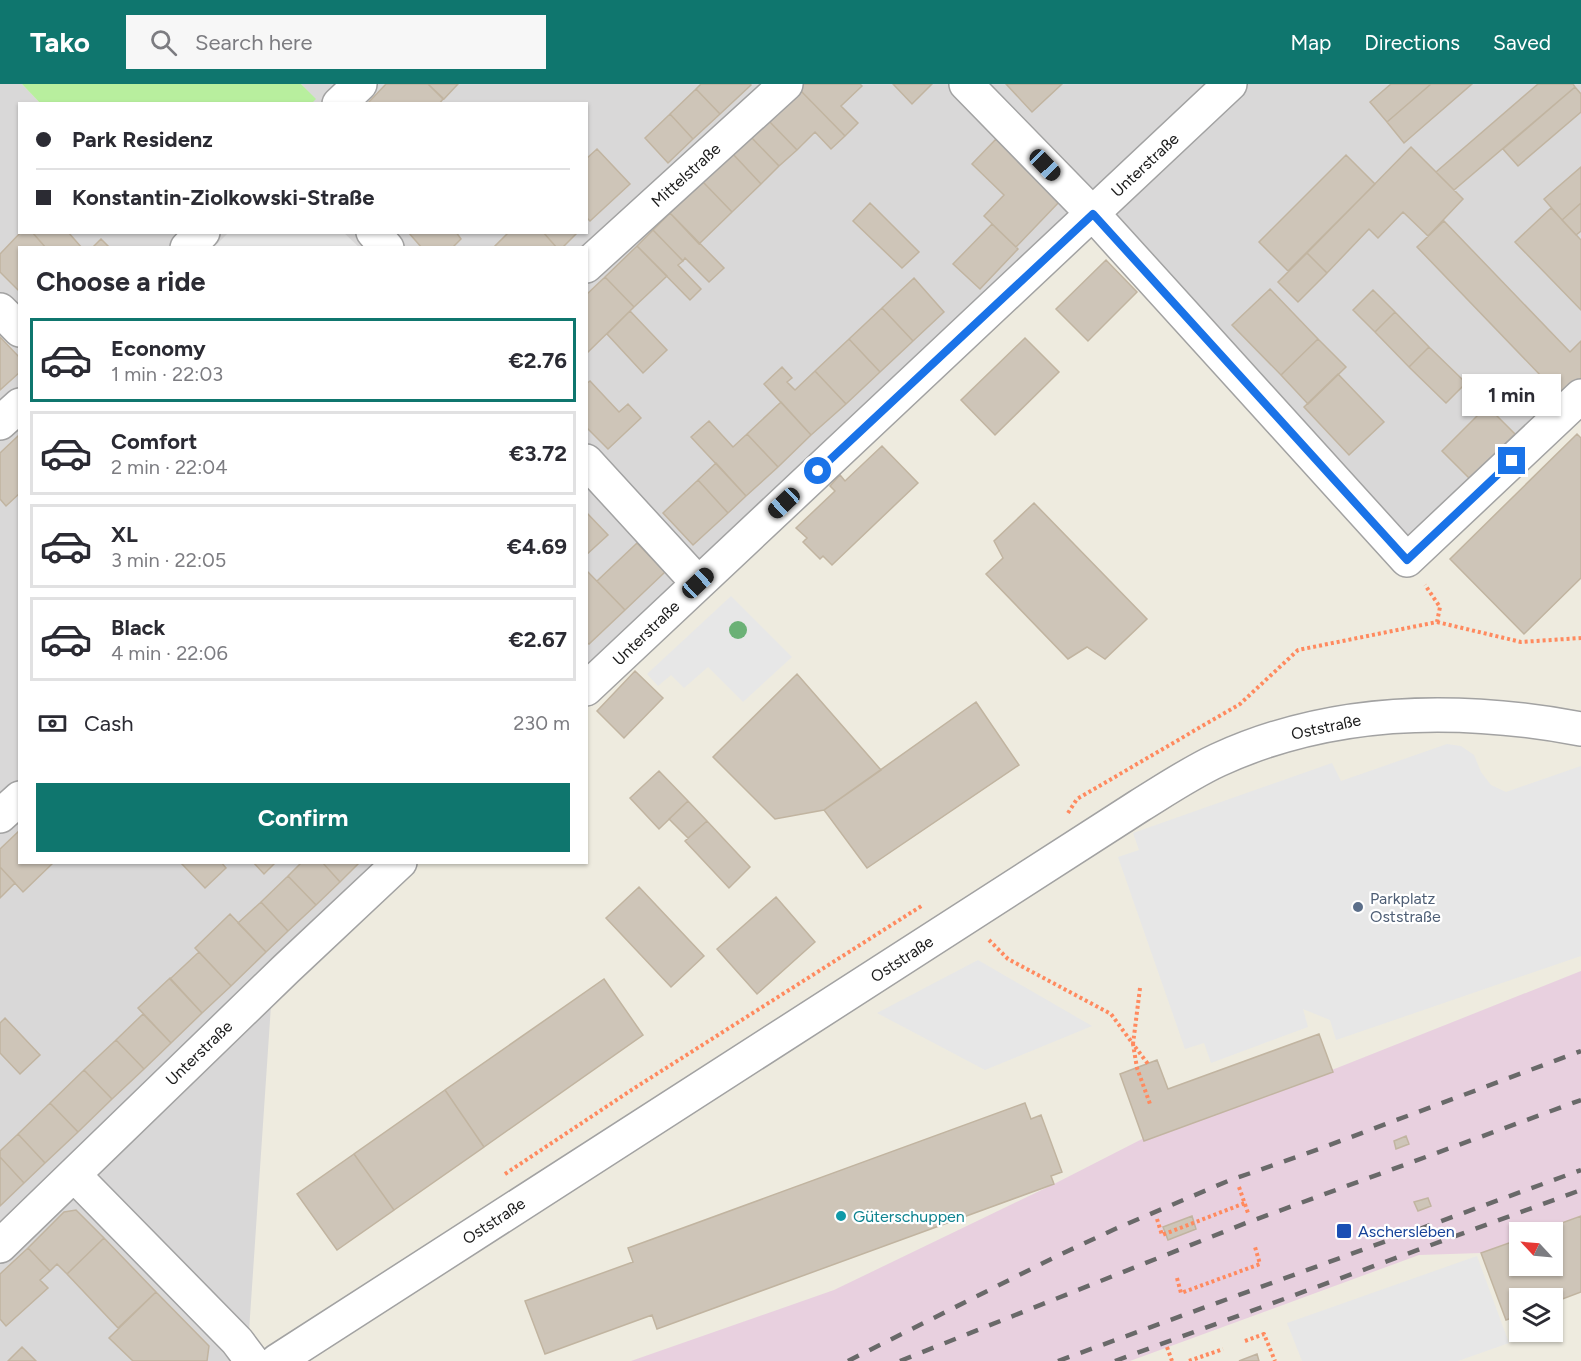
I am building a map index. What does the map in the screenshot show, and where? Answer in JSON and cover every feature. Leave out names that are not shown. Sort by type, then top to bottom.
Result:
[{"type":"street","points":[[341,102],[360,84]]},
{"type":"street","name":"Mittelstraße","points":[[588,264],[786,84]]},
{"type":"street","points":[[966,84],[1093,214],[1407,560],[1581,396]]},
{"type":"street","name":"Unterstraße","points":[[588,687],[1230,84]]},
{"type":"street","points":[[189,246],[201,234]]},
{"type":"street","points":[[375,234],[385,246]]},
{"type":"street","points":[[0,310],[18,328]]},
{"type":"street","points":[[0,423],[18,407]]},
{"type":"street","points":[[588,463],[698,583]]},
{"type":"street","name":"Oststraße","points":[[277,1361],[1185,777],[1219,760],[1252,746],[1303,730],[1345,721],[1440,713],[1536,720],[1581,729]]},
{"type":"street","points":[[0,816],[18,800]]},
{"type":"street","name":"Unterstraße","points":[[0,1246],[398,864]]},
{"type":"street","points":[[74,1174],[233,1337],[252,1361]]},
{"type":"path","points":[[1437,622],[1521,642],[1581,638]]},
{"type":"path","points":[[971,915],[994,946],[1008,958],[1111,1014],[1148,1064]]},
{"type":"path","points":[[1140,988],[1133,1044],[1137,1068],[1150,1104]]},
{"type":"path","points":[[1239,1187],[1248,1213]]},
{"type":"path","points":[[1156,1219],[1162,1234],[1245,1203]]},
{"type":"path","points":[[1177,1278],[1181,1293],[1260,1264],[1255,1247]]},
{"type":"path","points":[[1245,1341],[1264,1334],[1275,1361]]},
{"type":"path","points":[[1167,1347],[1172,1361]]},
{"type":"path","points":[[1189,1361],[1223,1349]]},
{"type":"shaded area","points":[[0,84],[22,84],[39,102],[18,102],[18,234],[588,234],[588,102],[312,102],[315,99],[301,84],[1581,84],[1581,396],[1407,560],[1077,221],[588,666],[588,246],[18,246],[18,864],[378,864],[274,961],[247,1361],[0,1361]]},
{"type":"shaded area","points":[[227,234],[345,234],[358,246],[215,246]]},
{"type":"shaded area","points":[[731,596],[792,657],[743,702],[708,667],[684,688],[671,675],[658,686],[647,674]]},
{"type":"shaded area","name":"Parkplatz Oststraße","points":[[1447,744],[1461,746],[1474,755],[1481,772],[1491,785],[1506,792],[1581,766],[1581,956],[1336,1040],[1330,1020],[1303,1009],[1308,1027],[1211,1063],[1204,1043],[1185,1049],[1118,857],[1139,850],[1133,833],[1332,763],[1341,781]]},
{"type":"shaded area","points":[[978,960],[1092,1026],[985,1070],[877,1013]]},
{"type":"shaded area","points":[[1581,971],[1581,1216],[1563,1223],[1509,1222],[1509,1243],[1481,1253],[1419,1255],[1130,1361],[631,1361],[834,1290],[1146,1137],[1337,1068]]},
{"type":"shaded area","points":[[1477,1256],[1509,1343],[1458,1361],[1302,1361],[1287,1323]]},
{"type":"green space","points":[[22,84],[301,84],[316,99],[313,102],[39,102]]},
{"type":"building","points":[[386,84],[428,84],[443,99],[441,102],[369,102]]},
{"type":"building","points":[[428,84],[458,84],[444,99]]},
{"type":"building","points":[[701,84],[751,85],[720,114],[696,89]]},
{"type":"building","points":[[803,84],[860,84],[862,86],[841,106],[858,123],[845,136],[799,89]]},
{"type":"building","points":[[893,84],[932,84],[912,104]]},
{"type":"building","points":[[1006,84],[1062,84],[1032,112]]},
{"type":"building","points":[[1391,84],[1431,84],[1387,122],[1370,102]]},
{"type":"building","points":[[1431,84],[1472,84],[1404,143],[1387,122]]},
{"type":"building","points":[[1538,84],[1573,84],[1575,87],[1454,190],[1436,172]]},
{"type":"building","points":[[1575,87],[1581,94],[1581,112],[1518,166],[1503,149]]},
{"type":"building","points":[[696,89],[720,114],[693,139],[670,114]]},
{"type":"building","points":[[799,89],[845,136],[831,149],[815,132],[797,150],[767,119]]},
{"type":"building","points":[[670,114],[693,139],[668,163],[645,138]]},
{"type":"building","points":[[767,119],[797,150],[779,166],[750,136]]},
{"type":"building","points":[[750,136],[779,166],[761,184],[732,153]]},
{"type":"building","points":[[996,139],[1060,201],[1016,247],[984,216],[1004,195],[972,164]]},
{"type":"building","points":[[1411,147],[1463,199],[1428,236],[1403,212],[1378,238],[1369,229],[1327,273],[1307,253]]},
{"type":"building","points":[[597,149],[630,184],[590,221],[588,219],[588,157]]},
{"type":"building","points":[[732,153],[761,184],[732,212],[703,182]]},
{"type":"building","points":[[1346,155],[1375,184],[1288,271],[1259,242]]},
{"type":"building","points":[[1581,167],[1581,203],[1562,220],[1544,199]]},
{"type":"building","points":[[703,182],[732,212],[699,244],[670,213]]},
{"type":"building","points":[[870,203],[919,252],[902,268],[853,221]]},
{"type":"building","points":[[1581,203],[1581,231],[1576,235],[1562,220]]},
{"type":"building","points":[[1551,208],[1581,240],[1581,310],[1515,242]]},
{"type":"building","points":[[670,213],[724,268],[709,282],[685,258],[683,261],[653,230]]},
{"type":"building","points":[[1444,221],[1570,352],[1581,341],[1581,378],[1538,420],[1518,400],[1542,377],[1417,247]]},
{"type":"building","points":[[992,224],[1018,249],[980,289],[953,264]]},
{"type":"building","points":[[653,230],[683,261],[678,265],[701,289],[690,300],[637,246]]},
{"type":"building","points":[[19,234],[34,234],[44,246],[18,246],[18,290],[0,272],[0,254]]},
{"type":"building","points":[[34,234],[70,234],[80,246],[44,246]]},
{"type":"building","points":[[410,234],[457,234],[461,239],[454,246],[420,246]]},
{"type":"building","points":[[507,234],[545,234],[555,246],[495,246]]},
{"type":"building","points":[[545,234],[576,234],[564,246],[555,246]]},
{"type":"building","points":[[101,239],[108,246],[94,246]]},
{"type":"building","points":[[637,246],[667,276],[634,307],[605,277]]},
{"type":"building","points":[[1307,253],[1327,273],[1298,302],[1278,282]]},
{"type":"building","points":[[1106,260],[1137,292],[1088,341],[1056,309]]},
{"type":"building","points":[[605,277],[634,307],[588,352],[588,293]]},
{"type":"building","points":[[914,278],[944,312],[913,341],[882,308]]},
{"type":"building","points":[[1270,289],[1318,339],[1281,375],[1232,325]]},
{"type":"building","points":[[1373,290],[1395,312],[1375,332],[1353,310]]},
{"type":"building","points":[[882,308],[913,341],[880,372],[849,339]]},
{"type":"building","points":[[630,311],[667,350],[643,373],[607,334]]},
{"type":"building","points":[[1395,312],[1429,347],[1409,367],[1375,332]]},
{"type":"building","points":[[0,337],[18,356],[18,374],[0,390]]},
{"type":"building","points":[[1025,338],[1059,372],[995,435],[961,400]]},
{"type":"building","points":[[849,339],[880,372],[846,404],[815,371]]},
{"type":"building","points":[[1318,339],[1346,367],[1308,404],[1281,375]]},
{"type":"building","points":[[1429,347],[1466,383],[1446,403],[1409,367]]},
{"type":"building","points":[[782,367],[792,378],[787,382],[795,390],[815,371],[846,404],[811,435],[764,384]]},
{"type":"building","points":[[1338,374],[1384,422],[1349,455],[1304,407]]},
{"type":"building","points":[[590,381],[619,412],[628,404],[641,418],[608,449],[588,429],[588,382]]},
{"type":"building","points":[[781,402],[811,435],[778,467],[747,434]]},
{"type":"building","points":[[1487,406],[1515,434],[1471,480],[1442,451]]},
{"type":"building","points":[[709,421],[733,447],[747,434],[778,467],[746,496],[691,437]]},
{"type":"building","points":[[1577,434],[1581,438],[1581,578],[1524,634],[1450,559]]},
{"type":"building","points":[[18,436],[18,495],[6,506],[0,499],[0,453]]},
{"type":"building","points":[[882,446],[918,483],[832,565],[823,556],[820,559],[803,542],[807,538],[796,528],[835,491],[830,486],[840,475],[845,481]]},
{"type":"building","points":[[716,463],[746,496],[728,513],[698,480]]},
{"type":"building","points":[[698,480],[728,513],[693,545],[663,513]]},
{"type":"building","points":[[1034,503],[1147,619],[1105,659],[1087,647],[1068,659],[986,574],[1003,558],[994,541]]},
{"type":"building","points":[[588,514],[608,535],[588,553]]},
{"type":"building","points":[[637,543],[665,572],[625,610],[597,581]]},
{"type":"building","points":[[588,572],[625,610],[588,643]]},
{"type":"building","points":[[635,671],[663,698],[624,738],[597,711]]},
{"type":"building","points":[[797,674],[881,770],[824,810],[775,819],[713,757]]},
{"type":"building","points":[[976,702],[1019,765],[867,868],[824,810]]},
{"type":"building","points":[[659,771],[688,801],[659,829],[630,798]]},
{"type":"building","points":[[688,801],[707,821],[688,838],[669,819]]},
{"type":"building","points":[[707,821],[750,867],[729,888],[685,841]]},
{"type":"building","points":[[18,832],[18,864],[52,864],[23,892],[0,867],[0,849]]},
{"type":"building","points":[[182,864],[223,864],[226,868],[205,888]]},
{"type":"building","points":[[255,864],[274,864],[264,874]]},
{"type":"building","points":[[300,864],[324,864],[340,882],[316,905],[288,876]]},
{"type":"building","points":[[324,864],[358,864],[340,882]]},
{"type":"building","points":[[0,867],[15,883],[0,898]]},
{"type":"building","points":[[288,876],[316,905],[288,931],[261,902]]},
{"type":"building","points":[[639,887],[704,956],[671,987],[606,918]]},
{"type":"building","points":[[776,897],[815,942],[757,994],[717,949]]},
{"type":"building","points":[[261,902],[288,931],[266,952],[238,923]]},
{"type":"building","points":[[230,914],[266,952],[231,986],[195,948]]},
{"type":"building","points":[[199,952],[231,986],[202,1013],[170,979]]},
{"type":"building","points":[[170,978],[202,1013],[171,1043],[138,1008]]},
{"type":"building","points":[[604,979],[643,1035],[484,1147],[445,1090]]},
{"type":"building","points":[[143,1014],[171,1043],[144,1069],[116,1040]]},
{"type":"building","points":[[5,1018],[40,1055],[20,1074],[0,1053],[0,1023]]},
{"type":"building","points":[[1319,1034],[1333,1072],[1144,1141],[1120,1074],[1157,1060],[1168,1089]]},
{"type":"building","points":[[116,1040],[144,1069],[112,1099],[84,1070]]},
{"type":"building","points":[[84,1070],[112,1099],[78,1132],[50,1103]]},
{"type":"building","points":[[445,1090],[484,1147],[394,1210],[354,1154]]},
{"type":"building","points":[[50,1103],[78,1132],[45,1163],[18,1134]]},
{"type":"building","name":"Güterschuppen","points":[[1025,1103],[1031,1119],[1041,1115],[1062,1172],[1051,1176],[1054,1184],[657,1329],[652,1315],[545,1354],[525,1301],[633,1262],[628,1248]]},
{"type":"building","points":[[18,1134],[45,1163],[24,1183],[0,1157],[0,1151]]},
{"type":"building","points":[[1406,1136],[1409,1144],[1396,1149],[1394,1141]]},
{"type":"building","points":[[354,1154],[394,1210],[337,1250],[297,1194]]},
{"type":"building","points":[[0,1157],[24,1183],[0,1206]]},
{"type":"building","points":[[1428,1198],[1431,1206],[1418,1211],[1414,1202]]},
{"type":"building","points":[[76,1210],[104,1238],[67,1274],[57,1264],[50,1271],[28,1248],[64,1212]]},
{"type":"building","points":[[1192,1216],[1196,1229],[1168,1240],[1163,1227]]},
{"type":"building","points":[[1581,1216],[1581,1292],[1563,1299],[1563,1288],[1509,1288],[1509,1319],[1506,1320],[1481,1253],[1509,1243],[1509,1276],[1563,1276],[1563,1223]]},
{"type":"building","points":[[104,1238],[156,1292],[118,1328],[67,1274]]},
{"type":"building","points":[[28,1248],[50,1271],[40,1280],[48,1288],[6,1326],[0,1319],[0,1274]]},
{"type":"building","points":[[156,1292],[209,1346],[207,1361],[133,1361],[109,1338]]},
{"type":"building","points":[[22,1347],[36,1361],[8,1361]]},
{"type":"building","points":[[1257,1354],[1259,1361],[1239,1361]]},
{"type":"railway","points":[[848,1361],[1055,1257],[1228,1181],[1581,1051]]},
{"type":"railway","points":[[900,1361],[1246,1223],[1581,1100]]},
{"type":"railway","points":[[1058,1361],[1581,1170]]},
{"type":"railway","points":[[1115,1361],[1581,1190]]},
{"type":"place","name":"Parkplatz Oststraße","points":[[1358,907]]},
{"type":"place","name":"Güterschuppen","points":[[841,1216]]},
{"type":"place","name":"Aschersleben","points":[[1344,1231]]},
{"type":"route","points":[[818,471],[1093,214],[1407,560],[1512,461]]}]
